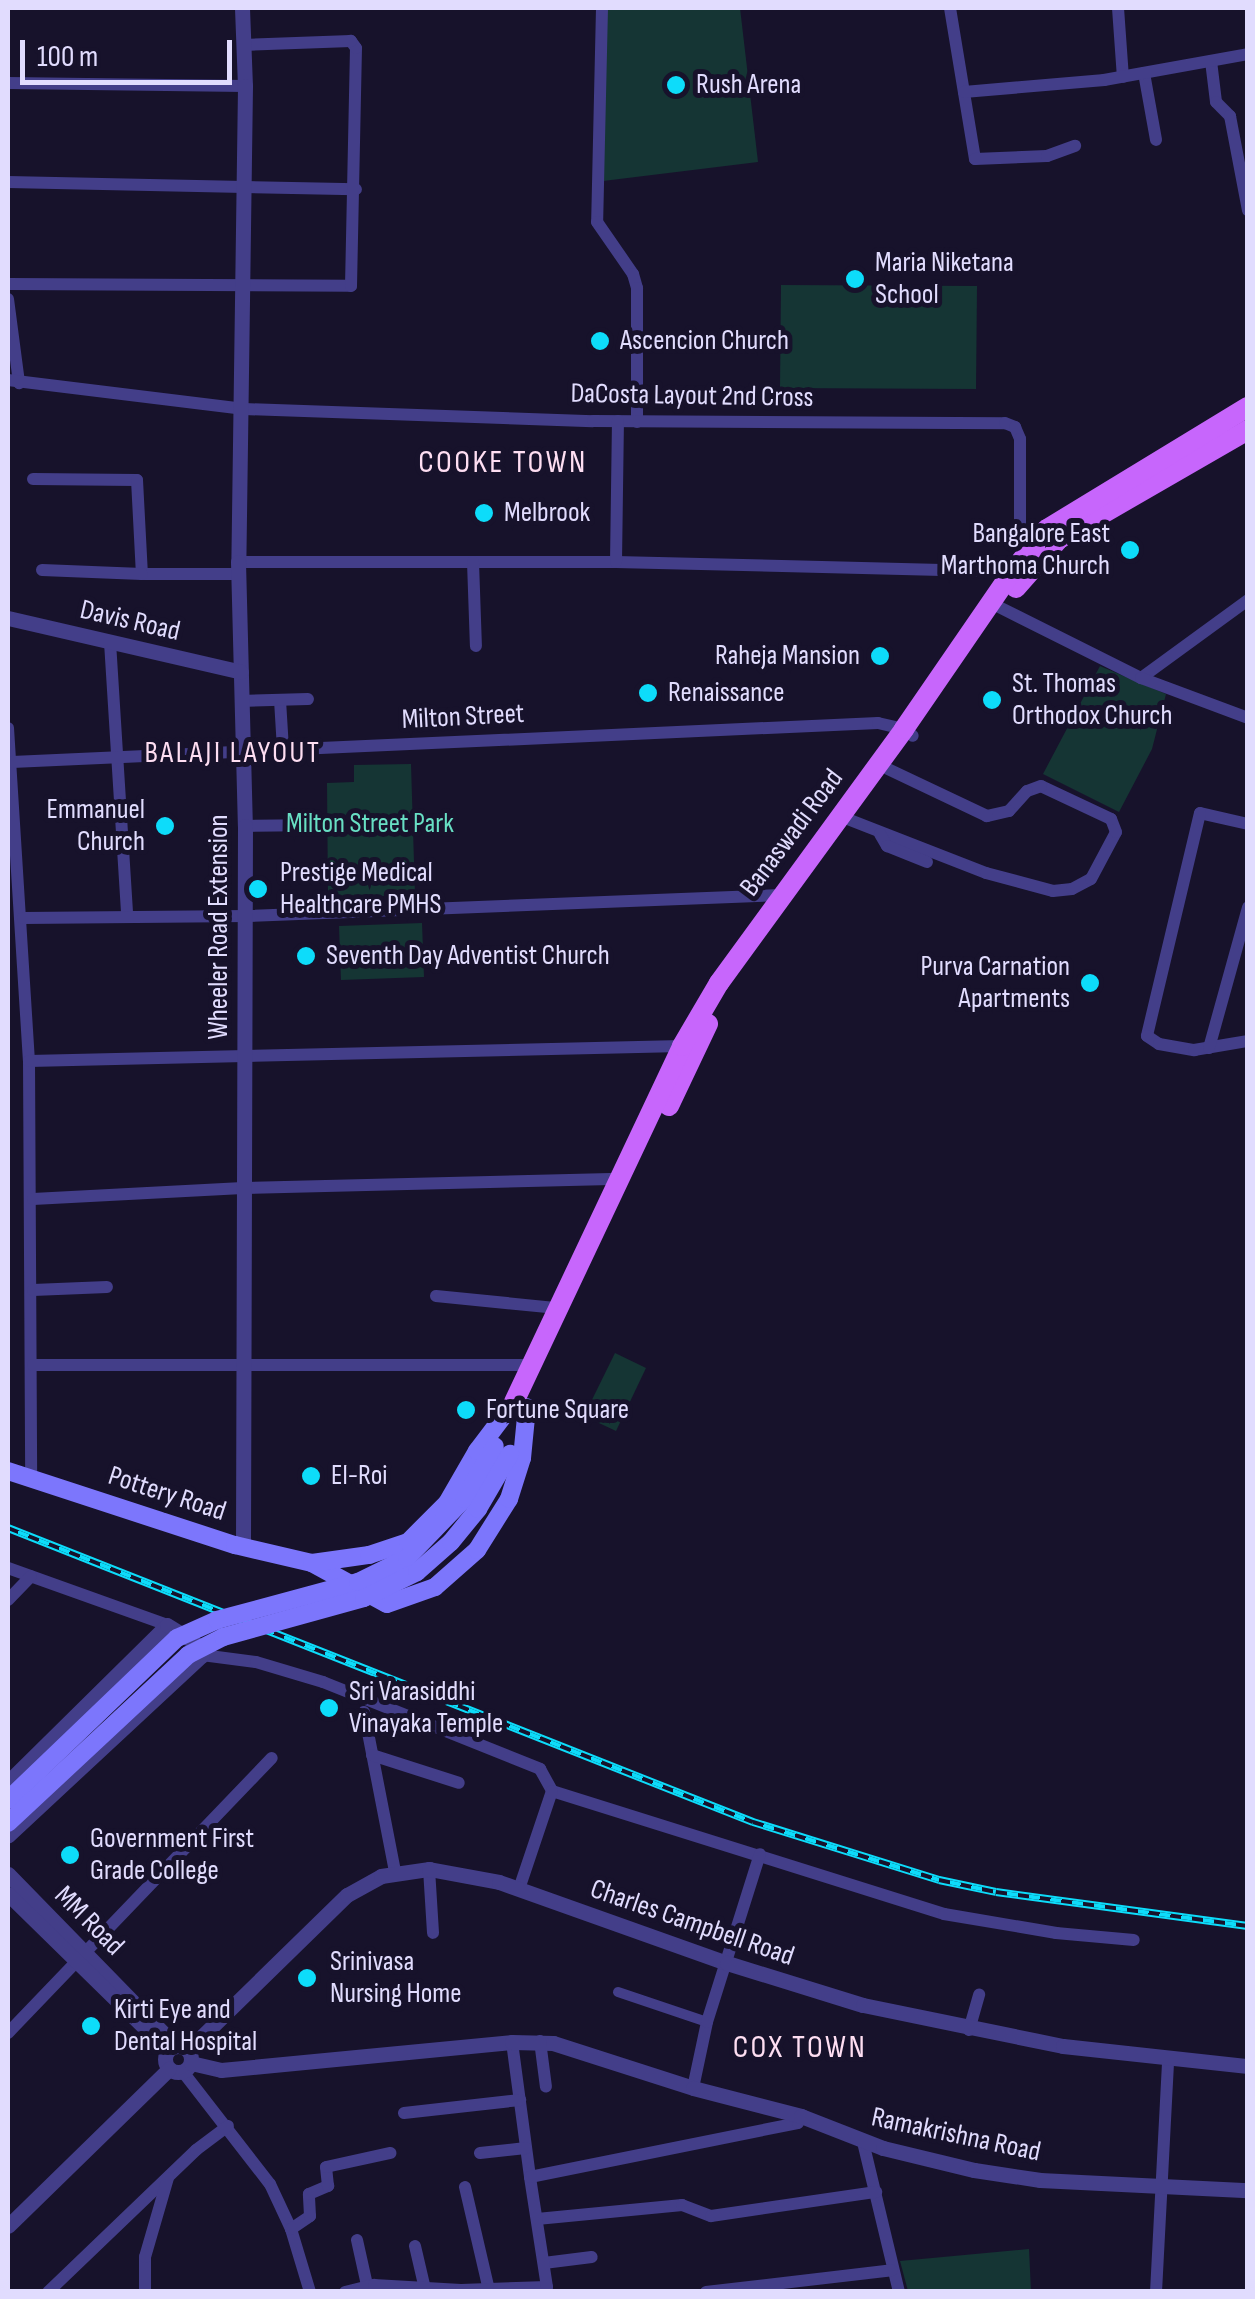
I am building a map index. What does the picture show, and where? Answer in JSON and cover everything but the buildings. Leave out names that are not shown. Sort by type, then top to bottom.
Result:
[{"type":"main road","name":"Banaswadi Road","points":[[1034,557],[1046,529],[1248,408]]},
{"type":"main road","name":"Banaswadi Road","points":[[520,1404],[530,1365],[682,1046],[719,983],[780,895],[909,733],[1018,575],[1034,557],[1059,540],[1248,430]]},
{"type":"main road","name":"Banaswadi Road","points":[[520,1404],[705,1029],[758,946],[888,770],[909,733]]},
{"type":"main road","points":[[8,1823],[188,1656],[223,1636],[364,1598],[417,1572],[451,1542],[478,1509],[520,1404]]},
{"type":"main road","name":"Pottery Road","points":[[8,1471],[244,1547],[312,1563],[387,1604],[435,1587],[477,1550],[510,1499],[522,1458],[520,1404]]},
{"type":"main road","name":"Pottery Road","points":[[312,1563],[369,1555],[408,1542],[447,1503],[477,1451],[520,1404]]},
{"type":"main road","points":[[8,1800],[177,1638],[217,1620],[358,1582],[407,1558],[464,1499],[502,1450]]},
{"type":"street","name":"Wheeler Road Extension","points":[[242,8],[246,86],[238,568],[245,826],[244,1547]]},
{"type":"street","points":[[602,8],[597,222],[633,274],[637,288],[637,422]]},
{"type":"street","points":[[950,8],[975,159],[1048,156],[1075,146]]},
{"type":"street","points":[[1118,8],[1124,76]]},
{"type":"street","points":[[8,284],[351,286],[358,54],[351,41],[244,45]]},
{"type":"street","points":[[964,92],[1124,76],[1248,54]]},
{"type":"street","points":[[1211,61],[1216,102],[1230,116],[1248,210]]},
{"type":"street","points":[[1144,73],[1156,140]]},
{"type":"street","points":[[8,83],[246,86]]},
{"type":"street","points":[[8,182],[356,189]]},
{"type":"street","points":[[8,299],[13,381]]},
{"type":"street","name":"DaCosta Layout 2nd Cross","points":[[13,381],[240,408],[637,422],[1004,424],[1014,428],[1020,439],[1020,540],[1034,557]]},
{"type":"street","points":[[616,562],[618,421]]},
{"type":"street","points":[[33,479],[137,480],[142,574]]},
{"type":"street","points":[[474,562],[476,646]]},
{"type":"street","points":[[42,570],[142,574],[474,562],[616,562],[1018,575]]},
{"type":"street","points":[[1141,678],[1248,600]]},
{"type":"street","points":[[996,606],[1141,678],[1248,718]]},
{"type":"street","name":"Davis Road","points":[[8,618],[241,672]]},
{"type":"street","points":[[110,642],[127,916]]},
{"type":"street","points":[[241,701],[308,699]]},
{"type":"street","points":[[280,700],[283,748]]},
{"type":"street","name":"Milton Street","points":[[12,762],[878,723],[909,733]]},
{"type":"street","points":[[8,728],[23,918],[29,1061],[33,1199],[31,1478]]},
{"type":"street","points":[[850,820],[986,873],[1052,891],[1072,889],[1091,878],[1116,832],[1111,819],[1041,786],[1027,792],[1009,811],[988,816],[888,770]]},
{"type":"street","points":[[1248,824],[1200,812],[1147,1036],[1159,1044],[1208,1048],[1248,1040]]},
{"type":"street","points":[[245,826],[320,825]]},
{"type":"street","points":[[880,834],[887,846],[928,862]]},
{"type":"street","points":[[23,918],[244,916],[780,895]]},
{"type":"street","points":[[1208,1048],[1248,906]]},
{"type":"street","points":[[29,1061],[682,1046]]},
{"type":"street","points":[[33,1199],[243,1188],[621,1179]]},
{"type":"street","points":[[33,1290],[107,1288]]},
{"type":"street","points":[[436,1296],[557,1308]]},
{"type":"street","points":[[33,1365],[530,1365]]},
{"type":"street","points":[[8,1568],[167,1625],[193,1641],[202,1656]]},
{"type":"street","points":[[8,1600],[32,1576]]},
{"type":"street","points":[[8,1782],[167,1625]]},
{"type":"street","points":[[8,1835],[202,1656],[256,1662],[322,1682],[540,1769],[552,1791],[944,1914],[1056,1933],[1134,1940]]},
{"type":"street","points":[[364,1712],[395,1872]]},
{"type":"street","points":[[372,1755],[458,1784]]},
{"type":"street","points":[[8,2032],[272,1758]]},
{"type":"street","points":[[518,1889],[552,1791]]},
{"type":"street","points":[[693,2088],[707,2022],[760,1854]]},
{"type":"street","points":[[429,1869],[434,1933]]},
{"type":"street","name":"Charles Campbell Road","points":[[8,2226],[336,1904],[360,1886],[395,1872],[429,1869],[467,1874],[727,1964],[862,2005],[970,2030],[1168,2060],[1248,2066]]},
{"type":"street","name":"MM Road","points":[[8,1874],[179,2058]]},
{"type":"street","name":"MM Road","points":[[8,1894],[82,1958]]},
{"type":"street","points":[[618,1992],[707,2022]]},
{"type":"street","points":[[970,2030],[980,1994]]},
{"type":"street","points":[[344,2292],[367,2285],[548,2289],[512,2042]]},
{"type":"street","points":[[540,2042],[546,2087]]},
{"type":"street","name":"Ramakrishna Road","points":[[179,2058],[221,2070],[540,2042],[569,2046],[693,2088],[801,2116],[863,2142],[1017,2178],[1248,2190]]},
{"type":"street","points":[[179,2058],[270,2184],[292,2229],[310,2292]]},
{"type":"street","points":[[1156,2292],[1168,2060]]},
{"type":"street","points":[[404,2113],[520,2100]]},
{"type":"street","points":[[530,2176],[798,2123],[801,2116]]},
{"type":"street","points":[[48,2292],[169,2175],[228,2126]]},
{"type":"street","points":[[863,2142],[900,2292]]},
{"type":"street","points":[[480,2153],[526,2148]]},
{"type":"street","points":[[292,2229],[310,2216],[309,2194],[328,2186],[326,2168],[390,2154]]},
{"type":"street","points":[[144,2292],[145,2258],[169,2175]]},
{"type":"street","points":[[465,2186],[489,2290]]},
{"type":"street","points":[[536,2219],[682,2205],[711,2216],[876,2192]]},
{"type":"street","points":[[357,2240],[367,2285]]},
{"type":"street","points":[[415,2246],[425,2289]]},
{"type":"street","points":[[544,2263],[592,2257]]},
{"type":"street","points":[[706,2292],[892,2270]]},
{"type":"green space","name":"Rush Arena","points":[[604,8],[740,8],[758,162],[603,181]]},
{"type":"green space","points":[[781,285],[977,286],[976,389],[780,388]]},
{"type":"green space","points":[[1100,666],[1166,694],[1152,749],[1119,812],[1043,774]]},
{"type":"green space","name":"Milton Street Park","points":[[411,764],[415,895],[328,898],[327,783],[354,782],[354,765]]},
{"type":"green space","points":[[422,923],[424,977],[341,980],[339,926]]},
{"type":"green space","points":[[615,1353],[646,1368],[616,1431],[584,1416]]},
{"type":"green space","points":[[1029,2249],[1031,2291],[908,2291],[900,2261]]},
{"type":"railway","points":[[8,1528],[753,1822],[939,1880],[996,1892],[1248,1926]]},
{"type":"place","name":"Rush Arena","points":[[676,85]]},
{"type":"place","name":"Maria Niketana School","points":[[855,279]]},
{"type":"place","name":"Ascencion Church","points":[[600,341]]},
{"type":"place","name":"Melbrook","points":[[484,513]]},
{"type":"place","name":"Bangalore East Marthoma Church","points":[[1130,550]]},
{"type":"place","name":"Raheja Mansion","points":[[880,656]]},
{"type":"place","name":"Renaissance","points":[[648,693]]},
{"type":"place","name":"St. Thomas Orthodox Church","points":[[992,700]]},
{"type":"place","name":"Emmanuel Church","points":[[165,826]]},
{"type":"place","name":"Prestige Medical Healthcare PMHS","points":[[258,889]]},
{"type":"place","name":"Seventh Day Adventist Church","points":[[306,956]]},
{"type":"place","name":"Purva Carnation Apartments","points":[[1090,983]]},
{"type":"place","name":"Fortune Square","points":[[466,1410]]},
{"type":"place","name":"El-Roi","points":[[311,1476]]},
{"type":"place","name":"Sri Varasiddhi Vinayaka Temple","points":[[329,1708]]},
{"type":"place","name":"Government First Grade College","points":[[70,1855]]},
{"type":"place","name":"Srinivasa Nursing Home","points":[[307,1978]]},
{"type":"place","name":"Kirti Eye and Dental Hospital","points":[[91,2026]]},
{"type":"district","name":"COOKE TOWN","points":[[503,463]]},
{"type":"district","name":"BALAJI LAYOUT","points":[[233,753]]},
{"type":"district","name":"COX TOWN","points":[[800,2048]]}]
